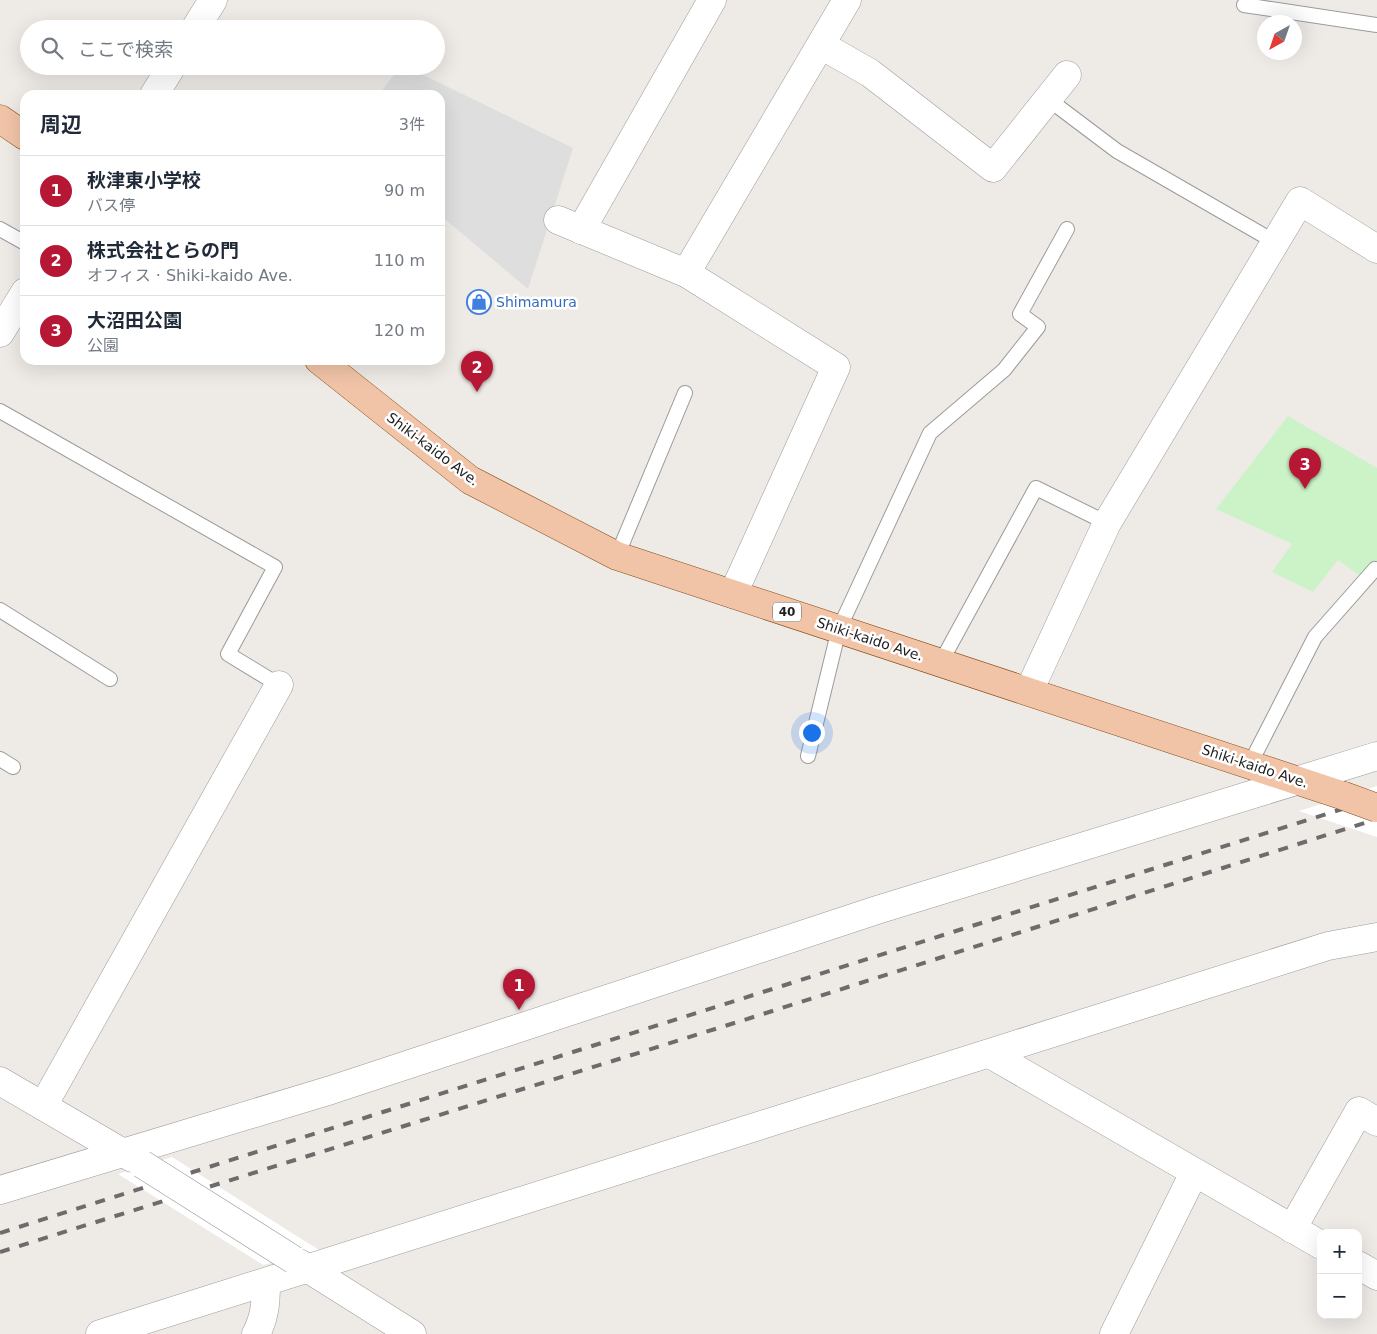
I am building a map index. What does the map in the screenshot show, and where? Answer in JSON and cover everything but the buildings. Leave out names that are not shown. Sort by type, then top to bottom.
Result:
[{"type":"main road","points":[[0,120],[20,133]]},
{"type":"main road","name":"Shiki-kaido Ave.","points":[[325,365],[470,480],[617,556],[1250,764],[1377,808]]},
{"type":"street","points":[[201,20],[213,0]]},
{"type":"street","points":[[712,0],[569,225],[686,273],[836,367],[733,594]]},
{"type":"street","points":[[686,273],[847,0]]},
{"type":"street","points":[[820,45],[870,73],[992,168],[1067,74]]},
{"type":"street","points":[[157,90],[166,75]]},
{"type":"street","points":[[1028,692],[1107,524],[1300,201],[1377,249]]},
{"type":"street","points":[[0,333],[20,300]]},
{"type":"street","points":[[44,1106],[279,685]]},
{"type":"street","points":[[0,1190],[132,1158],[331,1090],[868,913],[1377,756]]},
{"type":"street","points":[[100,1334],[266,1283],[301,1264],[990,1054],[1328,946],[1377,937]]},
{"type":"street","points":[[990,1054],[1317,1243]]},
{"type":"street","points":[[0,1081],[132,1158],[412,1334]]},
{"type":"street","points":[[1292,1229],[1359,1111],[1377,1122]]},
{"type":"street","points":[[1114,1334],[1194,1173]]},
{"type":"street","points":[[1362,1267],[1377,1276]]},
{"type":"street","points":[[256,1334],[266,1307],[266,1283]]},
{"type":"lane","points":[[1244,5],[1377,24]]},
{"type":"lane","points":[[1048,99],[1117,151],[1275,242]]},
{"type":"lane","points":[[0,229],[20,240]]},
{"type":"lane","points":[[808,756],[839,629],[930,433],[1004,370],[1038,327],[1020,314],[1067,229]]},
{"type":"lane","points":[[617,556],[685,393]]},
{"type":"lane","points":[[0,411],[275,567],[228,654],[279,685]]},
{"type":"lane","points":[[941,662],[1036,488],[1107,524]]},
{"type":"lane","points":[[1250,764],[1315,637],[1377,570]]},
{"type":"lane","points":[[0,610],[110,679]]},
{"type":"lane","points":[[0,759],[13,767]]},
{"type":"green space","points":[[1288,416],[1377,468],[1377,565],[1366,580],[1338,560],[1313,592],[1272,572],[1292,544],[1216,509]]},
{"type":"shaded area","points":[[393,75],[423,75],[573,148],[528,289],[445,219],[445,90],[383,90]]},
{"type":"pier","points":[[1377,786],[1377,837],[1299,811]]},
{"type":"pier","points":[[172,1157],[319,1250],[263,1265],[118,1174]]},
{"type":"railway","points":[[0,1233],[1377,798]]},
{"type":"railway","points":[[0,1252],[744,1020],[1377,819]]},
{"type":"place","name":"Shimamura","points":[[479,302]]},
{"type":"place","name":"株式会社とらの門","points":[[477,392]]},
{"type":"place","name":"大沼田公園","points":[[1305,489]]},
{"type":"place","name":"秋津東小学校","points":[[519,1010]]}]
